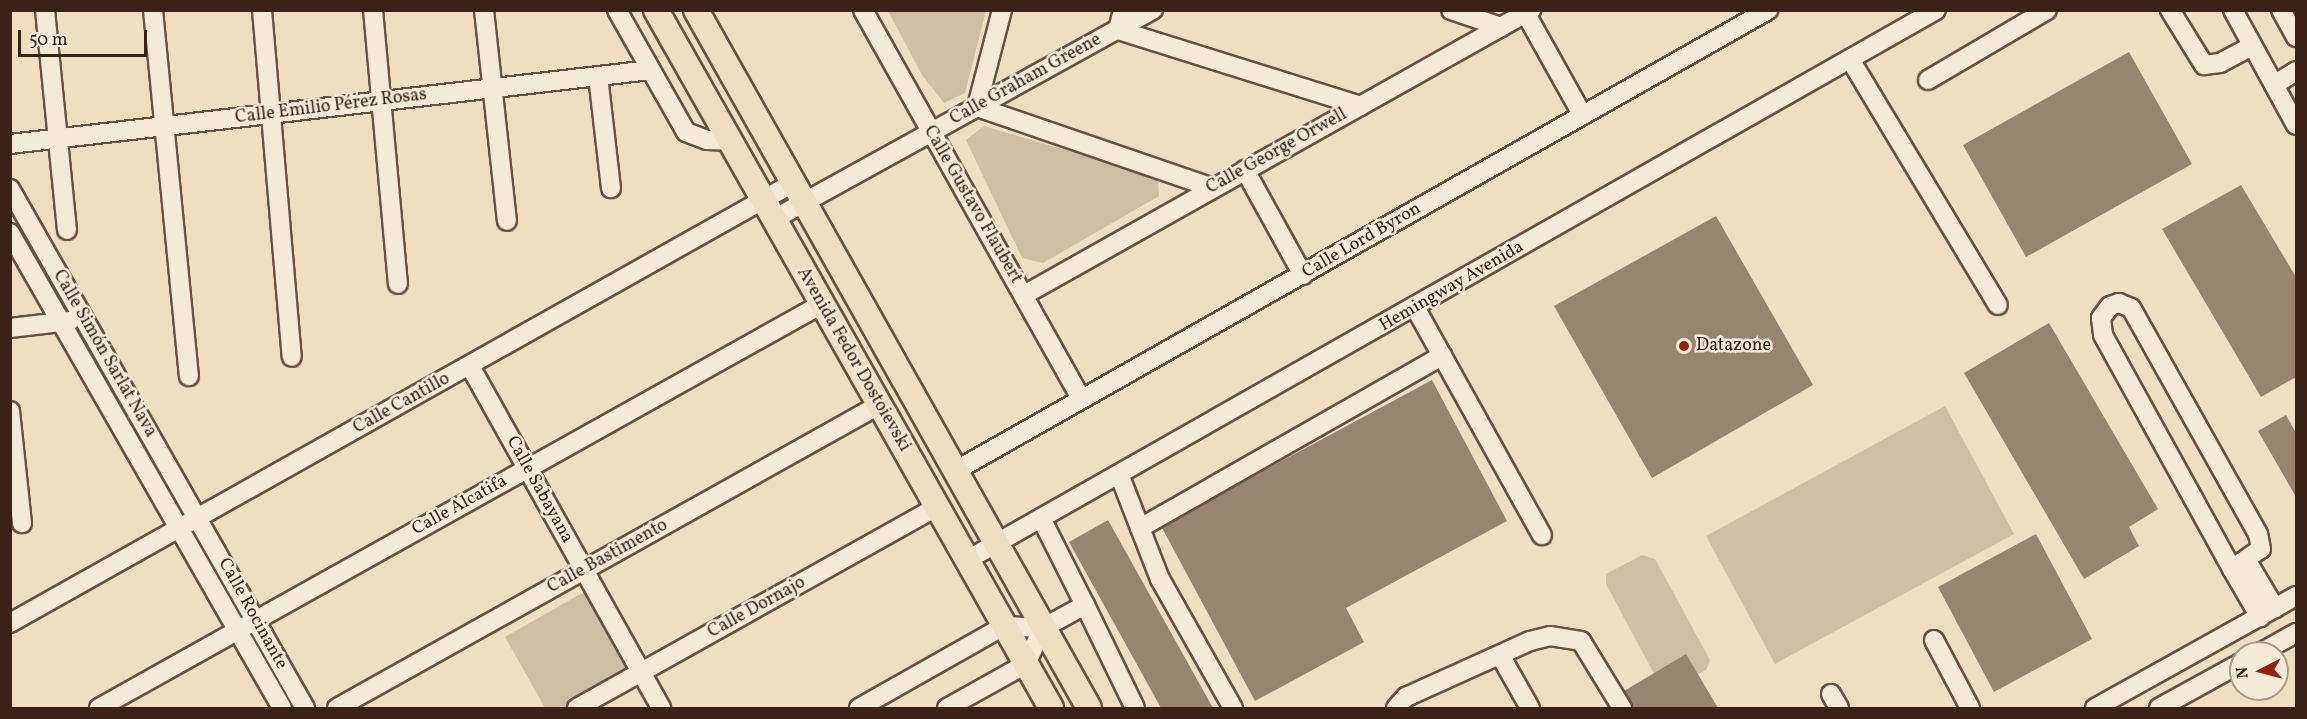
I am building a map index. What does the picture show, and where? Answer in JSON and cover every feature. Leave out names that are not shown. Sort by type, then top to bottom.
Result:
[{"type":"main road","name":"Avenida Fedor Dostoievski","points":[[656,10],[1052,708]]},
{"type":"main road","name":"Avenida Fedor Dostoievski","points":[[696,10],[1089,708]]},
{"type":"street","points":[[45,10],[67,230]]},
{"type":"street","points":[[153,10],[189,376]]},
{"type":"street","points":[[262,10],[292,357]]},
{"type":"street","points":[[373,10],[398,284]]},
{"type":"street","points":[[484,10],[507,221]]},
{"type":"street","points":[[617,10],[686,132],[707,140],[730,141]]},
{"type":"street","name":"Calle Gustavo Flaubert","points":[[863,10],[1081,399]]},
{"type":"street","points":[[1002,10],[977,108],[1214,188]]},
{"type":"street","points":[[1123,10],[1118,30],[1360,106]]},
{"type":"street","name":"Calle Graham Greene","points":[[769,210],[798,193],[930,133],[1153,10]]},
{"type":"street","points":[[1451,10],[1501,27]]},
{"type":"street","name":"Calle Lord Byron","points":[[955,471],[1768,10]]},
{"type":"street","name":"Hemingway Avenida","points":[[967,560],[995,542],[1416,309],[1936,10]]},
{"type":"street","points":[[1928,80],[2047,10]]},
{"type":"street","points":[[2170,10],[2204,65],[2220,63],[2252,46]]},
{"type":"street","points":[[2233,10],[2296,125]]},
{"type":"street","points":[[2281,10],[2296,37]]},
{"type":"street","points":[[1528,12],[1582,114]]},
{"type":"street","name":"Calle George Orwell","points":[[1024,295],[1528,12]]},
{"type":"street","points":[[1850,59],[1998,305]]},
{"type":"street","name":"Calle Emilio Pérez Rosas","points":[[10,144],[651,70]]},
{"type":"street","points":[[2274,85],[2296,71]]},
{"type":"street","points":[[598,76],[610,188]]},
{"type":"street","points":[[1245,170],[1303,275]]},
{"type":"street","name":"Calle Simón Sarlat Nava","points":[[10,189],[199,519]]},
{"type":"street","name":"Calle Cantillo","points":[[10,623],[182,530],[470,366],[769,210]]},
{"type":"street","name":"Calle Simón Sarlat Nava","points":[[10,233],[182,530]]},
{"type":"street","points":[[2240,565],[2257,553],[2261,543],[2249,515],[2131,308],[2119,303],[2110,306],[2101,318],[2103,335],[2240,565],[2268,612]]},
{"type":"street","name":"Calle Alcatifa","points":[[99,708],[822,304]]},
{"type":"street","points":[[1416,309],[1542,535]]},
{"type":"street","points":[[10,328],[84,320]]},
{"type":"street","points":[[1140,528],[1442,356]]},
{"type":"street","name":"Calle Sabayana","points":[[470,366],[661,708]]},
{"type":"street","name":"Calle Bastimento","points":[[337,708],[879,405]]},
{"type":"street","points":[[10,411],[22,523]]},
{"type":"street","points":[[1119,474],[1178,615],[1233,708]]},
{"type":"street","name":"Calle Dornajo","points":[[577,708],[937,507]]},
{"type":"street","points":[[1041,518],[1135,708]]},
{"type":"street","name":"Calle Rocinante","points":[[199,519],[305,708]]},
{"type":"street","name":"Calle Rocinante","points":[[182,530],[282,708]]},
{"type":"street","points":[[2095,708],[2296,596]]},
{"type":"street","points":[[859,708],[1004,626],[1043,628],[1085,605]]},
{"type":"street","points":[[947,708],[1026,664],[1043,628]]},
{"type":"street","points":[[2282,641],[2296,633]]},
{"type":"street","points":[[1396,708],[1400,700],[1500,655],[1550,636],[1581,641],[1622,708]]},
{"type":"street","points":[[1935,640],[1970,708]]},
{"type":"street","points":[[1500,655],[1530,708]]},
{"type":"street","points":[[2160,708],[2229,670]]},
{"type":"shaded area","points":[[888,11],[986,11],[965,93],[944,103],[922,75]]},
{"type":"shaded area","points":[[984,126],[1158,177],[1159,196],[1043,263],[1022,258],[966,140]]},
{"type":"shaded area","points":[[1945,406],[2014,534],[1775,664],[1706,536]]},
{"type":"shaded area","points":[[1642,555],[1655,559],[1710,660],[1706,670],[1671,688],[1660,685],[1606,584],[1606,574]]},
{"type":"shaded area","points":[[582,593],[590,596],[629,667],[628,674],[566,708],[545,708],[505,637]]},
{"type":"building","points":[[2129,52],[2192,164],[2026,257],[1963,145]]},
{"type":"building","points":[[2241,185],[2296,277],[2296,377],[2261,397],[2162,229]]},
{"type":"building","name":"Datazone","points":[[1716,216],[1813,385],[1652,478],[1554,306]]},
{"type":"building","points":[[2049,323],[2158,509],[2129,527],[2139,546],[2084,579],[1964,373]]},
{"type":"building","points":[[1432,380],[1507,521],[1346,608],[1364,642],[1255,701],[1161,526]]},
{"type":"building","points":[[2286,415],[2296,433],[2296,497],[2258,431]]},
{"type":"building","points":[[1108,520],[1213,708],[1161,708],[1069,542]]},
{"type":"building","points":[[2036,534],[2092,639],[1994,692],[1938,587]]},
{"type":"building","points":[[1686,654],[1718,708],[1634,708],[1624,691]]},
{"type":"place","name":"Datazone","points":[[1684,346]]}]
